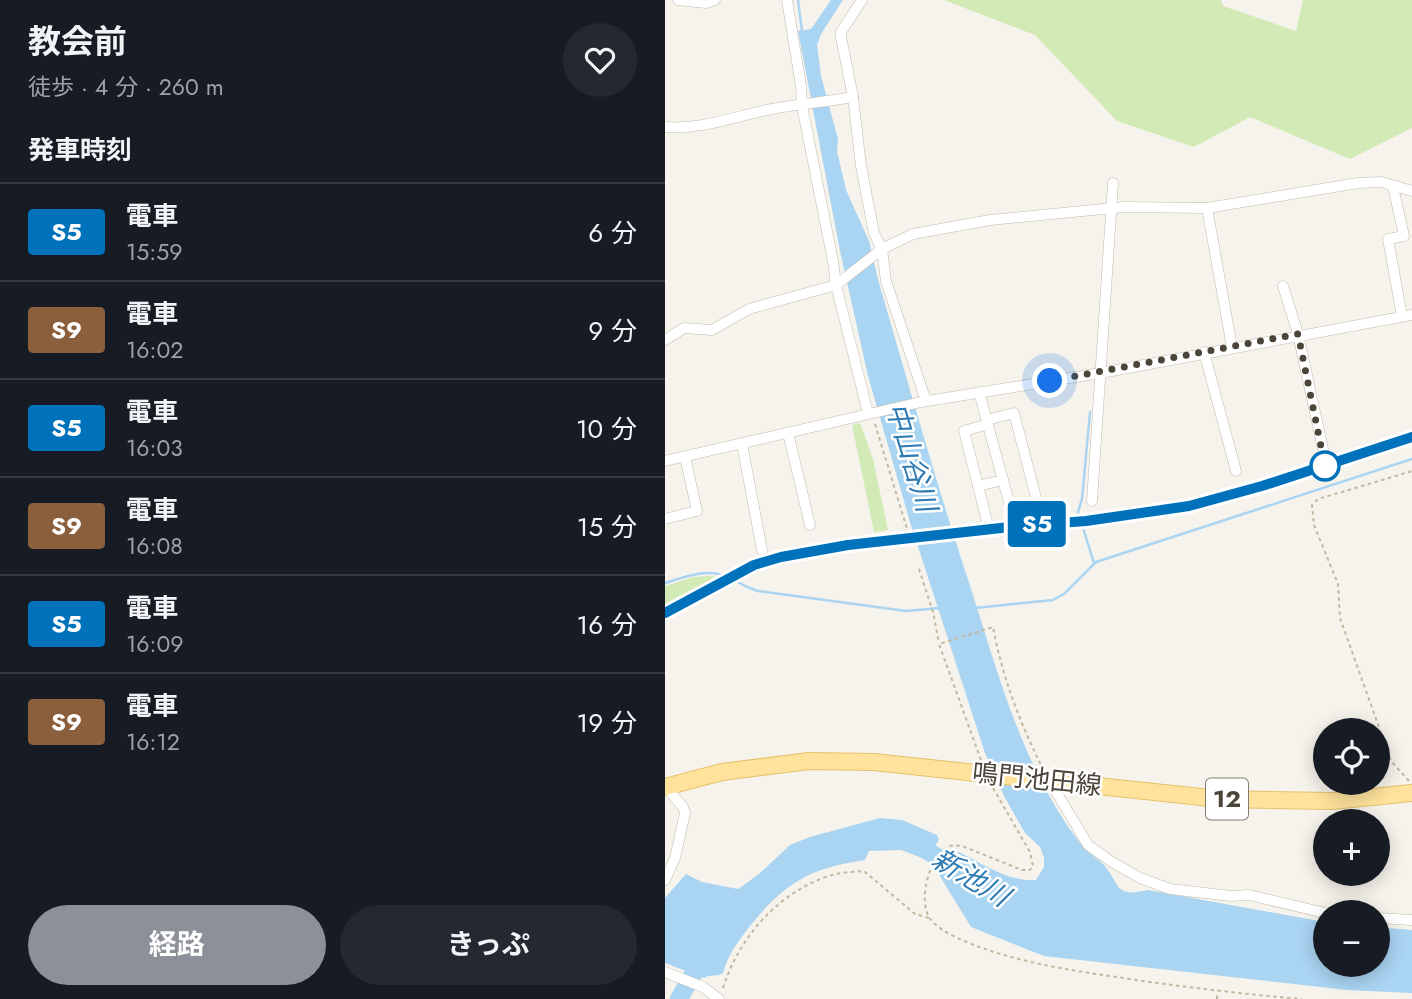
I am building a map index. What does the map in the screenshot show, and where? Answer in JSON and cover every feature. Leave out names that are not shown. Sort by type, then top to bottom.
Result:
[{"type":"main road","name":"鳴門池田線","points":[[665,787],[723,772],[809,761],[874,762],[1220,799],[1332,800],[1411,788]]},
{"type":"street","points":[[678,0],[706,3],[715,0]]},
{"type":"street","points":[[787,0],[839,283],[871,413]]},
{"type":"street","points":[[862,0],[841,32],[846,71],[874,233],[923,402]]},
{"type":"street","points":[[665,127],[684,129],[773,109],[851,97]]},
{"type":"street","points":[[665,340],[684,328],[712,330],[749,309],[839,283],[879,251],[913,234],[950,226],[1029,215],[1113,208],[1207,208],[1359,183],[1381,182],[1412,191]]},
{"type":"street","points":[[1092,501],[1113,183]]},
{"type":"street","points":[[665,461],[923,402],[1101,373],[1407,315],[1388,239],[1404,236],[1395,186]]},
{"type":"street","points":[[1207,208],[1232,347]]},
{"type":"street","points":[[1283,286],[1298,334],[1323,449]]},
{"type":"street","points":[[1204,352],[1236,471]]},
{"type":"street","points":[[979,392],[987,422],[1013,517],[1040,513],[1014,413],[987,422],[964,431],[987,521]]},
{"type":"street","points":[[788,433],[810,526]]},
{"type":"street","points":[[742,444],[762,550]]},
{"type":"street","points":[[665,519],[697,511],[685,457]]},
{"type":"street","points":[[978,486],[1003,480]]},
{"type":"street","points":[[1046,780],[1088,845],[1140,878],[1170,889],[1209,895],[1249,895],[1313,909]]},
{"type":"street","points":[[665,787],[685,813],[675,858],[665,880]]},
{"type":"street","points":[[1390,919],[1412,920]]},
{"type":"street","points":[[668,973],[703,987],[720,999]]},
{"type":"path","points":[[871,413],[908,532]]},
{"type":"path","points":[[1411,788],[1391,761],[1345,631],[1338,584],[1314,525],[1312,505],[1318,499],[1412,471]]},
{"type":"path","points":[[919,569],[933,612],[939,644],[988,774],[1030,852],[1033,866],[1030,870],[1022,870],[962,846],[948,847],[943,850],[924,886],[924,903],[930,919]]},
{"type":"path","points":[[939,644],[993,626],[1024,732],[1046,780]]},
{"type":"path","points":[[720,999],[735,955],[785,897],[832,875],[864,871],[915,914],[930,919],[943,930],[981,947],[1024,961],[1217,992],[1303,999]]},
{"type":"path","points":[[1217,992],[1217,999]]},
{"type":"green space","points":[[944,0],[1221,0],[1223,6],[1296,31],[1303,0],[1412,0],[1412,128],[1350,159],[1250,117],[1194,147],[1117,121],[1035,35]]},
{"type":"green space","points":[[860,423],[873,459],[888,530],[874,532],[852,425]]},
{"type":"green space","points":[[694,577],[720,577],[665,605],[665,586]]},
{"type":"water","name":"中山谷川","points":[[831,0],[843,0],[817,45],[821,76],[838,139],[837,151],[846,190],[869,241],[947,515],[1004,692],[1030,758],[1063,819],[1084,848],[1104,865],[1124,891],[1148,890],[1313,920],[1313,977],[1390,977],[1390,928],[1412,930],[1412,993],[1347,990],[1044,956],[971,927],[938,873],[947,859],[959,852],[1006,875],[1036,880],[1044,867],[1044,858],[1040,847],[1025,833],[1004,796],[985,753],[910,522],[868,376],[840,251],[798,31],[811,29]]},
{"type":"water","points":[[880,818],[902,820],[937,835],[939,840],[926,859],[901,850],[869,851],[865,860],[828,868],[800,880],[775,899],[750,926],[734,948],[721,974],[704,978],[665,963],[665,898],[686,874],[702,882],[738,889],[759,874],[790,845]]},
{"type":"waterway","points":[[798,0],[802,31]]},
{"type":"waterway","points":[[1090,412],[1082,499],[1078,512],[1094,563]]},
{"type":"waterway","points":[[975,608],[1053,600],[1064,594],[1096,562],[1412,459]]},
{"type":"waterway","points":[[665,583],[693,575],[715,573],[758,591],[906,611],[940,608]]},
{"type":"waterway","name":"新池川","points":[[909,843],[928,851],[963,874]]},
{"type":"waterway","name":"新池川","points":[[679,999],[704,955]]},
{"type":"railway","points":[[665,613],[754,565],[781,557],[848,545],[1086,521],[1189,506],[1412,437]]},
{"type":"train","name":"S5","points":[[665,613],[754,565],[802,552],[1019,526],[1086,521],[1189,506],[1262,486],[1412,437]]},
{"type":"route","points":[[1050,381],[1298,334],[1325,466]]}]
